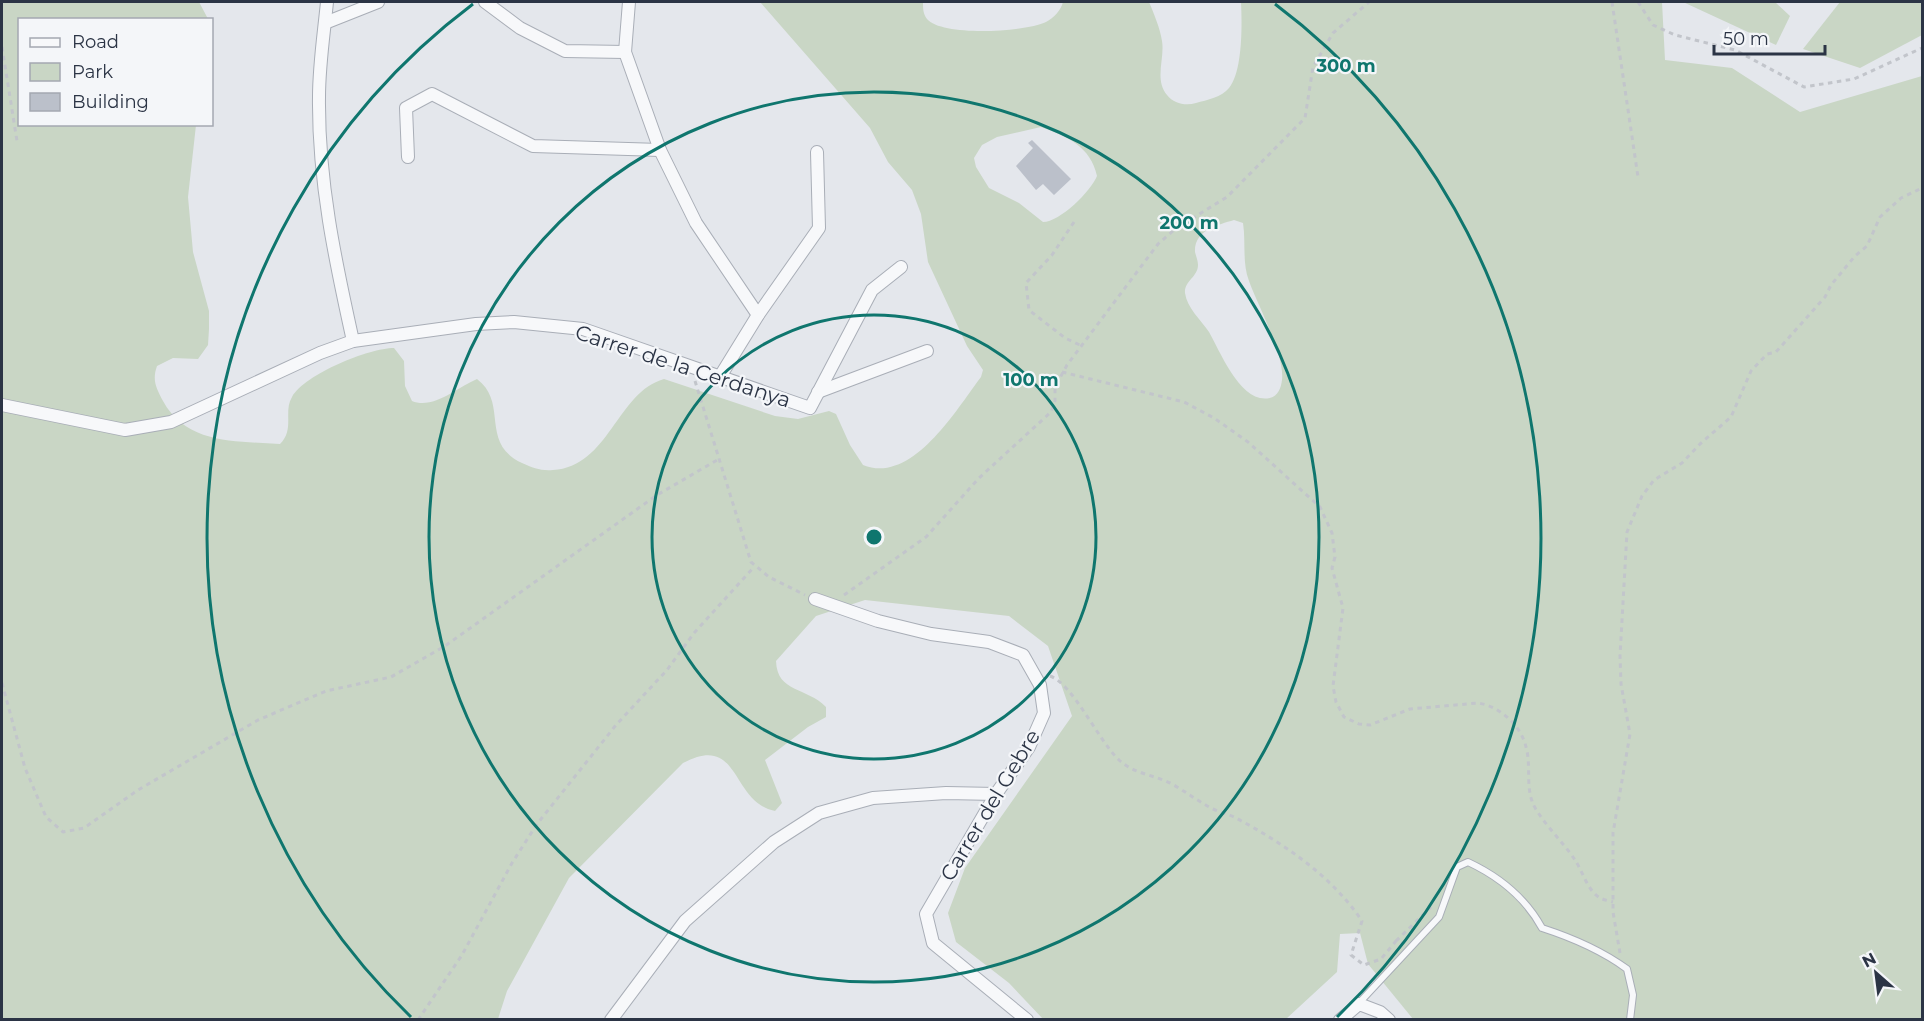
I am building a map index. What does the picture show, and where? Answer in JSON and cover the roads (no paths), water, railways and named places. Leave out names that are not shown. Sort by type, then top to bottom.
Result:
[{"type":"street","points":[[327,2],[319,96],[321,156],[328,228],[353,341]]},
{"type":"street","points":[[325,23],[378,2]]},
{"type":"street","points":[[485,2],[520,28],[565,51],[625,52]]},
{"type":"street","points":[[629,2],[625,52],[660,150],[696,223],[759,315]]},
{"type":"street","points":[[408,157],[406,108],[432,94],[533,146],[660,150]]},
{"type":"street","points":[[722,375],[759,315],[819,228],[817,153]]},
{"type":"street","points":[[818,392],[872,290],[901,267]]},
{"type":"street","name":"Carrer de la Cerdanya","points":[[2,405],[125,430],[171,422],[320,353],[353,341],[476,324],[514,322],[583,329],[722,375],[810,408],[818,392]]},
{"type":"street","points":[[818,392],[927,351]]},
{"type":"street","name":"Carrer del Gebre","points":[[815,599],[878,621],[931,634],[989,642],[1023,655],[1040,685],[1044,713],[1029,747],[996,794],[926,914],[933,943],[1027,1020]]},
{"type":"street","points":[[611,1020],[685,921],[774,842],[819,813],[873,798],[946,793],[996,794]]},
{"type":"street","points":[[1340,1020],[1359,1004],[1380,1012],[1389,1020]]},
{"type":"lane","points":[[1359,1004],[1439,916],[1457,867],[1468,862],[1491,873],[1518,894],[1533,912],[1542,928],[1570,937],[1610,956],[1626,968],[1633,995],[1630,1020]]}]
